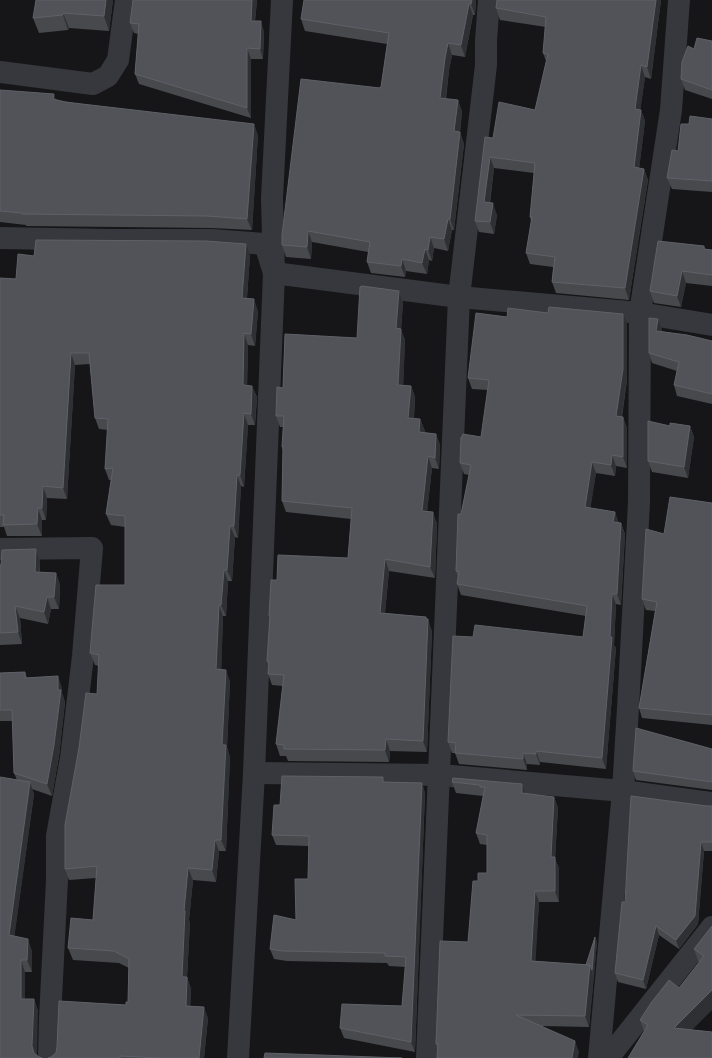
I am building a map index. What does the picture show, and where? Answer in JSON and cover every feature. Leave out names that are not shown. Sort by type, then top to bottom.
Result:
[{"type":"street","points":[[0,72],[93,84],[108,76],[118,60],[126,0]]},
{"type":"street","points":[[238,1058],[254,773],[274,273],[272,198],[282,0]]},
{"type":"street","points":[[427,1058],[459,297],[486,65],[489,0]]},
{"type":"street","points":[[600,1058],[623,791],[638,502],[640,313],[671,110],[679,0]]},
{"type":"street","points":[[0,238],[211,240],[265,244],[274,273]]},
{"type":"street","points":[[274,273],[459,297],[640,313],[712,325]]},
{"type":"street","points":[[0,549],[92,548],[83,656],[71,758],[57,836],[57,880],[49,1058]]},
{"type":"street","points":[[254,773],[440,775],[623,791],[712,803]]},
{"type":"street","points":[[608,1058],[712,927]]},
{"type":"building","points":[[36,0],[106,0],[104,16],[63,13],[63,15],[33,18]]},
{"type":"building","points":[[133,0],[252,0],[251,21],[261,21],[260,49],[247,48],[247,108],[135,74],[139,24],[130,23]]},
{"type":"building","points":[[304,0],[472,0],[471,4],[469,4],[461,45],[448,43],[440,98],[458,100],[454,131],[460,132],[450,219],[448,219],[444,239],[430,237],[428,250],[425,249],[422,263],[402,259],[401,266],[367,262],[370,242],[308,231],[307,247],[282,245],[301,79],[380,88],[389,33],[301,19]]},
{"type":"building","points":[[497,0],[656,0],[647,67],[641,65],[635,109],[641,110],[634,167],[644,169],[625,288],[552,282],[555,257],[526,253],[532,217],[530,217],[535,163],[490,157],[484,202],[493,203],[490,222],[475,221],[485,137],[493,138],[499,102],[535,110],[548,54],[543,53],[546,17],[496,8]]},
{"type":"building","points":[[697,38],[712,41],[712,90],[681,79],[682,62],[688,46],[694,49]]},
{"type":"building","points":[[0,90],[54,94],[53,99],[65,102],[254,124],[247,219],[207,216],[22,214],[0,211]]},
{"type":"building","points":[[690,116],[712,119],[712,181],[667,178],[672,150],[678,151],[681,124],[689,124]]},
{"type":"building","points":[[36,240],[206,241],[246,244],[242,298],[254,299],[251,334],[244,333],[243,385],[252,386],[251,414],[244,413],[240,475],[237,475],[234,526],[230,526],[227,570],[224,570],[221,605],[219,605],[216,669],[226,670],[222,745],[226,745],[221,840],[215,840],[212,870],[188,868],[184,911],[182,977],[187,977],[186,1006],[204,1007],[199,1058],[120,1056],[120,1058],[48,1058],[56,1053],[59,1001],[126,1005],[126,1002],[128,1002],[129,959],[114,951],[68,948],[71,918],[93,920],[97,866],[65,869],[65,825],[79,748],[86,693],[97,694],[99,655],[90,653],[96,585],[125,585],[125,516],[106,514],[113,468],[105,469],[108,419],[95,418],[89,353],[71,353],[63,488],[43,486],[42,508],[38,508],[37,524],[3,525],[4,515],[0,515],[0,278],[16,279],[18,254],[34,256]]},
{"type":"building","points":[[658,241],[704,246],[704,249],[712,250],[712,275],[682,271],[677,296],[650,291]]},
{"type":"building","points":[[360,287],[399,291],[396,328],[401,329],[398,385],[411,386],[408,418],[420,419],[419,432],[436,434],[435,458],[428,456],[422,511],[433,512],[430,567],[385,559],[380,613],[426,617],[426,619],[428,619],[423,741],[386,739],[385,750],[284,749],[284,745],[276,744],[284,675],[268,674],[269,662],[267,661],[271,580],[277,580],[278,555],[348,558],[352,508],[282,501],[282,447],[284,416],[276,416],[277,387],[283,388],[285,334],[357,338]]},
{"type":"building","points":[[549,307],[623,314],[623,369],[616,416],[623,417],[623,457],[612,455],[611,465],[592,462],[585,507],[615,512],[613,522],[621,523],[617,594],[612,594],[610,637],[612,637],[602,758],[536,751],[536,754],[523,753],[523,759],[455,753],[456,743],[448,742],[453,636],[473,637],[475,625],[583,637],[587,606],[457,584],[459,572],[456,571],[458,514],[461,514],[471,465],[460,463],[461,437],[463,434],[481,437],[489,380],[468,378],[476,313],[507,317],[508,308],[548,313]]},
{"type":"building","points":[[649,318],[658,319],[656,331],[687,335],[712,341],[712,394],[674,385],[679,362],[649,353]]},
{"type":"building","points":[[648,421],[670,426],[670,423],[690,426],[684,467],[648,461]]},
{"type":"building","points":[[670,497],[712,503],[712,715],[639,708],[657,602],[642,599],[646,529],[664,534]]},
{"type":"building","points":[[36,549],[35,572],[56,573],[54,597],[47,597],[44,612],[15,606],[18,632],[0,633],[0,565],[2,550]]},
{"type":"building","points":[[25,672],[25,678],[58,676],[58,690],[61,690],[47,784],[14,773],[12,710],[0,710],[0,673]]},
{"type":"building","points":[[636,728],[712,749],[712,782],[633,771]]},
{"type":"building","points":[[282,776],[383,777],[383,782],[422,783],[411,1042],[340,1028],[342,1004],[402,1006],[406,957],[385,956],[385,953],[283,951],[270,949],[274,915],[296,920],[295,879],[308,879],[309,836],[272,835],[274,805],[280,805]]},
{"type":"building","points":[[0,777],[30,782],[9,935],[28,939],[27,960],[21,960],[21,999],[34,999],[32,1046],[34,1053],[42,1058],[0,1058]]},
{"type":"building","points":[[453,778],[522,784],[522,793],[554,797],[551,857],[555,857],[555,891],[535,891],[531,961],[590,965],[585,1016],[516,1015],[575,1041],[572,1058],[437,1058],[438,1044],[436,1044],[440,941],[468,942],[473,881],[478,881],[478,873],[487,873],[487,835],[476,833],[485,787],[480,787],[480,785],[452,782]]},
{"type":"building","points":[[631,796],[712,806],[712,842],[701,842],[695,916],[676,940],[656,926],[643,980],[615,973],[622,902],[625,902]]},
{"type":"building","points":[[712,926],[712,990],[674,1028],[712,1032],[712,1058],[628,1058],[648,1025],[640,1020],[669,980],[679,988],[704,956],[694,949]]},
{"type":"building","points":[[595,937],[592,970],[590,965],[586,965]]},
{"type":"building","points":[[265,1053],[402,1058],[264,1058]]}]
